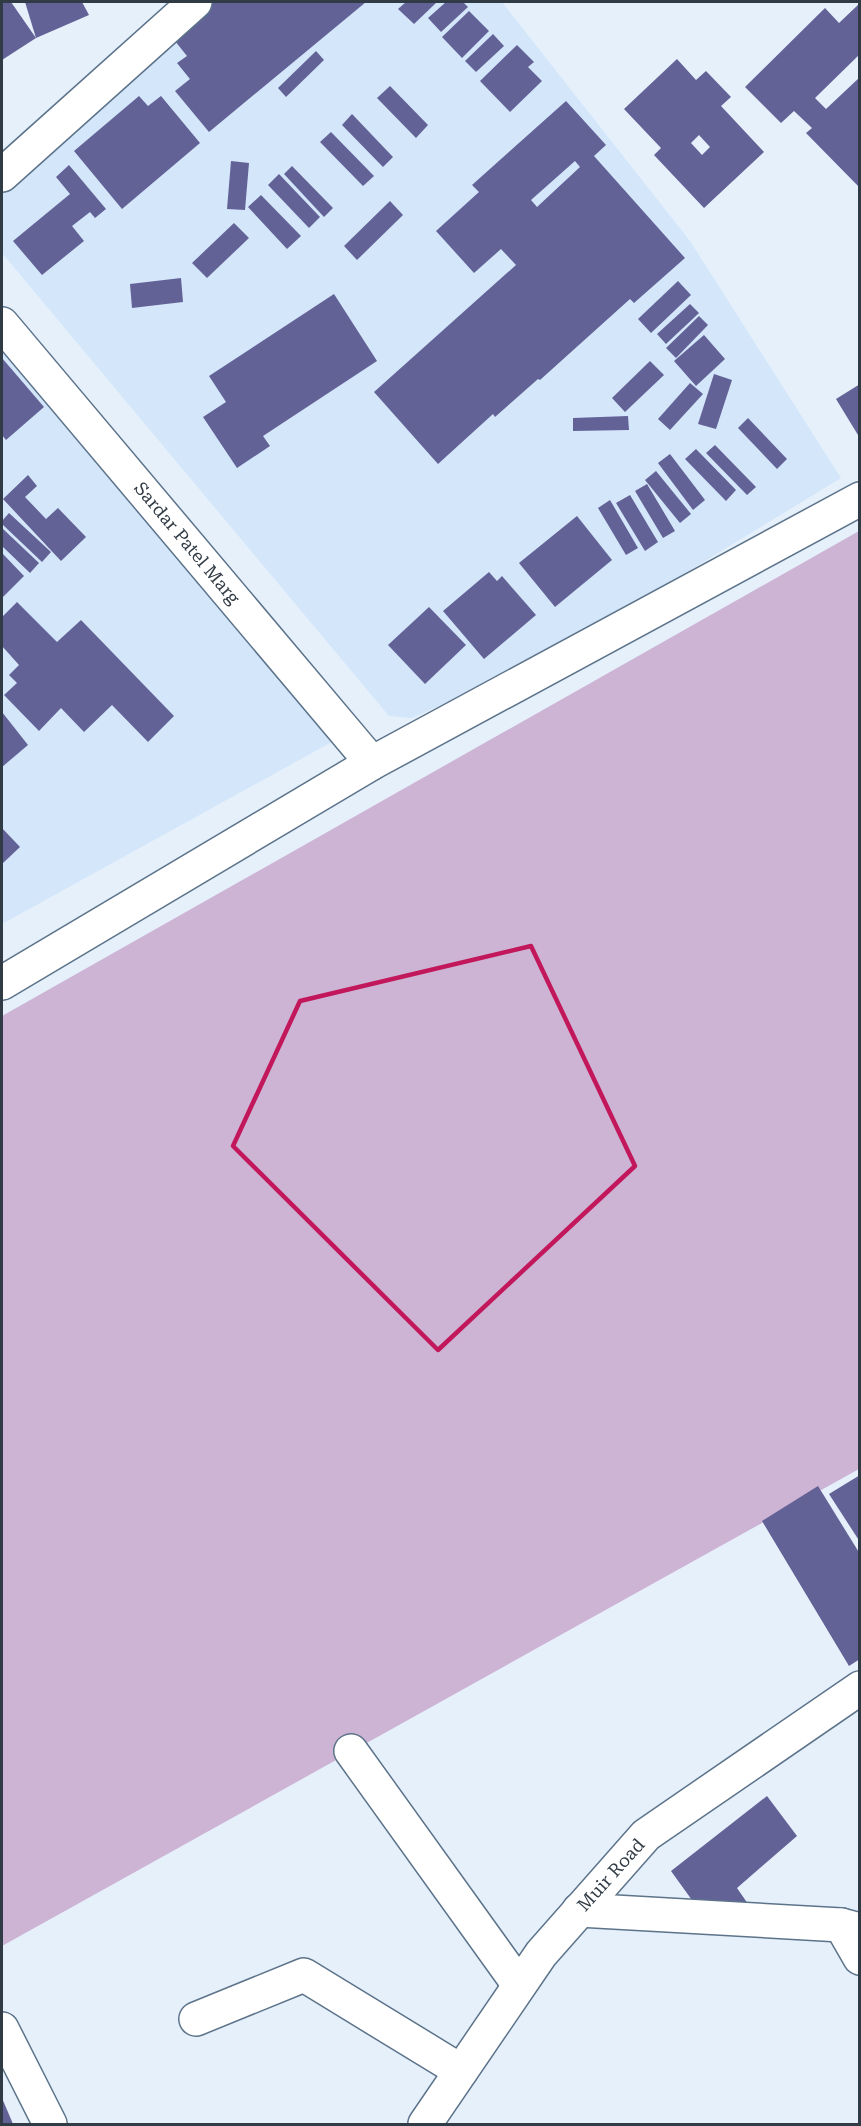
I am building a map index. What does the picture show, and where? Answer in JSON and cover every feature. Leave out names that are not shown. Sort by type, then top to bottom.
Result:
[{"type":"street","points":[[2,175],[190,3]]},
{"type":"street","name":"Sardar Patel Marg","points":[[2,324],[372,763]]},
{"type":"street","points":[[2,983],[372,763],[860,499]]},
{"type":"street","name":"Muir Road","points":[[425,2124],[541,1954],[646,1835],[860,1688]]},
{"type":"street","points":[[351,1751],[519,1985]]},
{"type":"street","points":[[579,1910],[850,1928],[860,1958]]},
{"type":"street","points":[[196,2019],[304,1975],[461,2071]]},
{"type":"street","points":[[2,2029],[50,2124]]},
{"type":"highlighted area","points":[[531,946],[635,1166],[438,1350],[233,1146],[300,1001]]},
{"type":"shaded area","points":[[207,2],[502,2],[690,241],[841,478],[543,660],[412,718],[389,716],[2,253],[2,193],[42,160]]},
{"type":"shaded area","points":[[2,347],[339,738],[2,924]]},
{"type":"shaded area","points":[[859,531],[859,1469],[2,1946],[2,1016]]},
{"type":"building","points":[[2,2],[11,2],[36,38],[2,60]]},
{"type":"building","points":[[25,2],[82,2],[89,15],[36,38]]},
{"type":"building","points":[[212,2],[366,2],[209,132],[175,91],[190,79],[177,63],[187,56],[171,36]]},
{"type":"building","points":[[406,2],[437,2],[414,24],[398,9]]},
{"type":"building","points":[[446,2],[463,2],[468,7],[441,32],[428,18]]},
{"type":"building","points":[[860,3],[860,54],[815,98],[826,109],[860,77],[860,188],[806,133],[812,128],[794,111],[781,123],[745,87],[825,8],[839,23]]},
{"type":"building","points":[[469,11],[489,31],[462,58],[442,37]]},
{"type":"building","points":[[493,34],[504,46],[476,72],[465,61]]},
{"type":"building","points":[[517,45],[534,62],[528,67],[542,81],[510,112],[480,81]]},
{"type":"building","points":[[316,51],[324,60],[286,97],[278,88]]},
{"type":"building","points":[[677,59],[696,80],[706,71],[731,97],[721,106],[764,152],[704,208],[654,155],[661,148],[624,109]],"holes":[[[699,135],[710,147],[702,155],[691,143]]]},
{"type":"building","points":[[390,86],[428,125],[416,138],[377,98]]},
{"type":"building","points":[[139,96],[148,106],[161,96],[200,143],[122,209],[74,151]]},
{"type":"building","points":[[566,101],[606,145],[594,156],[685,258],[634,303],[630,299],[540,380],[538,379],[495,417],[493,414],[438,464],[374,392],[516,265],[501,249],[474,273],[436,231],[479,192],[472,185]],"holes":[[[575,161],[580,167],[537,207],[531,200]]]},
{"type":"building","points":[[352,114],[393,157],[383,167],[342,125]]},
{"type":"building","points":[[331,132],[374,176],[363,186],[320,142]]},
{"type":"building","points":[[231,161],[249,163],[245,210],[227,209]]},
{"type":"building","points":[[69,165],[106,209],[95,218],[90,212],[72,226],[84,241],[42,275],[13,241],[70,194],[56,177]]},
{"type":"building","points":[[292,166],[333,208],[324,217],[284,174]]},
{"type":"building","points":[[279,174],[320,217],[309,228],[268,185]]},
{"type":"building","points":[[261,195],[301,236],[287,249],[248,207]]},
{"type":"building","points":[[390,201],[403,215],[357,260],[344,246]]},
{"type":"building","points":[[234,223],[249,238],[207,278],[192,263]]},
{"type":"building","points":[[181,278],[183,302],[132,308],[130,284]]},
{"type":"building","points":[[678,281],[691,295],[651,333],[638,319]]},
{"type":"building","points":[[334,294],[377,361],[263,436],[270,446],[237,468],[203,417],[226,402],[209,376]]},
{"type":"building","points":[[690,304],[699,313],[666,344],[657,334]]},
{"type":"building","points":[[699,316],[708,325],[676,358],[666,348]]},
{"type":"building","points":[[704,335],[725,359],[696,386],[674,361]]},
{"type":"building","points":[[2,358],[44,407],[6,440],[2,435]]},
{"type":"building","points":[[650,361],[664,375],[625,412],[612,398]]},
{"type":"building","points":[[714,374],[732,380],[716,429],[698,424]]},
{"type":"building","points":[[690,383],[703,394],[670,430],[658,419]]},
{"type":"building","points":[[860,384],[860,434],[858,435],[836,399]]},
{"type":"building","points":[[628,416],[629,430],[573,431],[573,418]]},
{"type":"building","points":[[748,418],[787,459],[777,469],[738,428]]},
{"type":"building","points":[[715,445],[756,487],[747,495],[706,453]]},
{"type":"building","points":[[696,449],[736,490],[726,501],[685,459]]},
{"type":"building","points":[[670,454],[705,500],[693,510],[658,463]]},
{"type":"building","points":[[656,471],[691,514],[680,523],[645,480]]},
{"type":"building","points":[[28,475],[37,486],[25,497],[46,519],[58,508],[86,537],[61,561],[3,499]]},
{"type":"building","points":[[647,484],[675,531],[663,538],[635,491]]},
{"type":"building","points":[[630,495],[658,542],[645,551],[616,503]]},
{"type":"building","points":[[610,500],[638,548],[626,555],[598,508]]},
{"type":"building","points":[[9,513],[51,552],[42,562],[2,524]]},
{"type":"building","points":[[577,516],[612,560],[555,607],[519,563]]},
{"type":"building","points":[[2,528],[39,563],[30,573],[2,546]]},
{"type":"building","points":[[2,553],[24,576],[2,598]]},
{"type":"building","points":[[489,572],[497,581],[502,576],[536,615],[484,659],[443,611]]},
{"type":"building","points":[[17,602],[57,642],[81,620],[174,716],[148,742],[112,705],[84,732],[61,708],[39,731],[4,695],[17,683],[9,675],[19,665],[2,646],[2,617]]},
{"type":"building","points":[[429,607],[466,645],[425,684],[388,645]]},
{"type":"building","points":[[2,712],[28,745],[2,767]]},
{"type":"building","points":[[2,828],[20,847],[2,864]]},
{"type":"building","points":[[860,1475],[860,1542],[829,1494]]},
{"type":"building","points":[[818,1486],[860,1554],[860,1659],[849,1666],[762,1521]]},
{"type":"building","points":[[767,1796],[797,1836],[737,1888],[757,1917],[702,1914],[671,1871]]},
{"type":"building","points":[[2,2098],[13,2124],[2,2124]]}]
